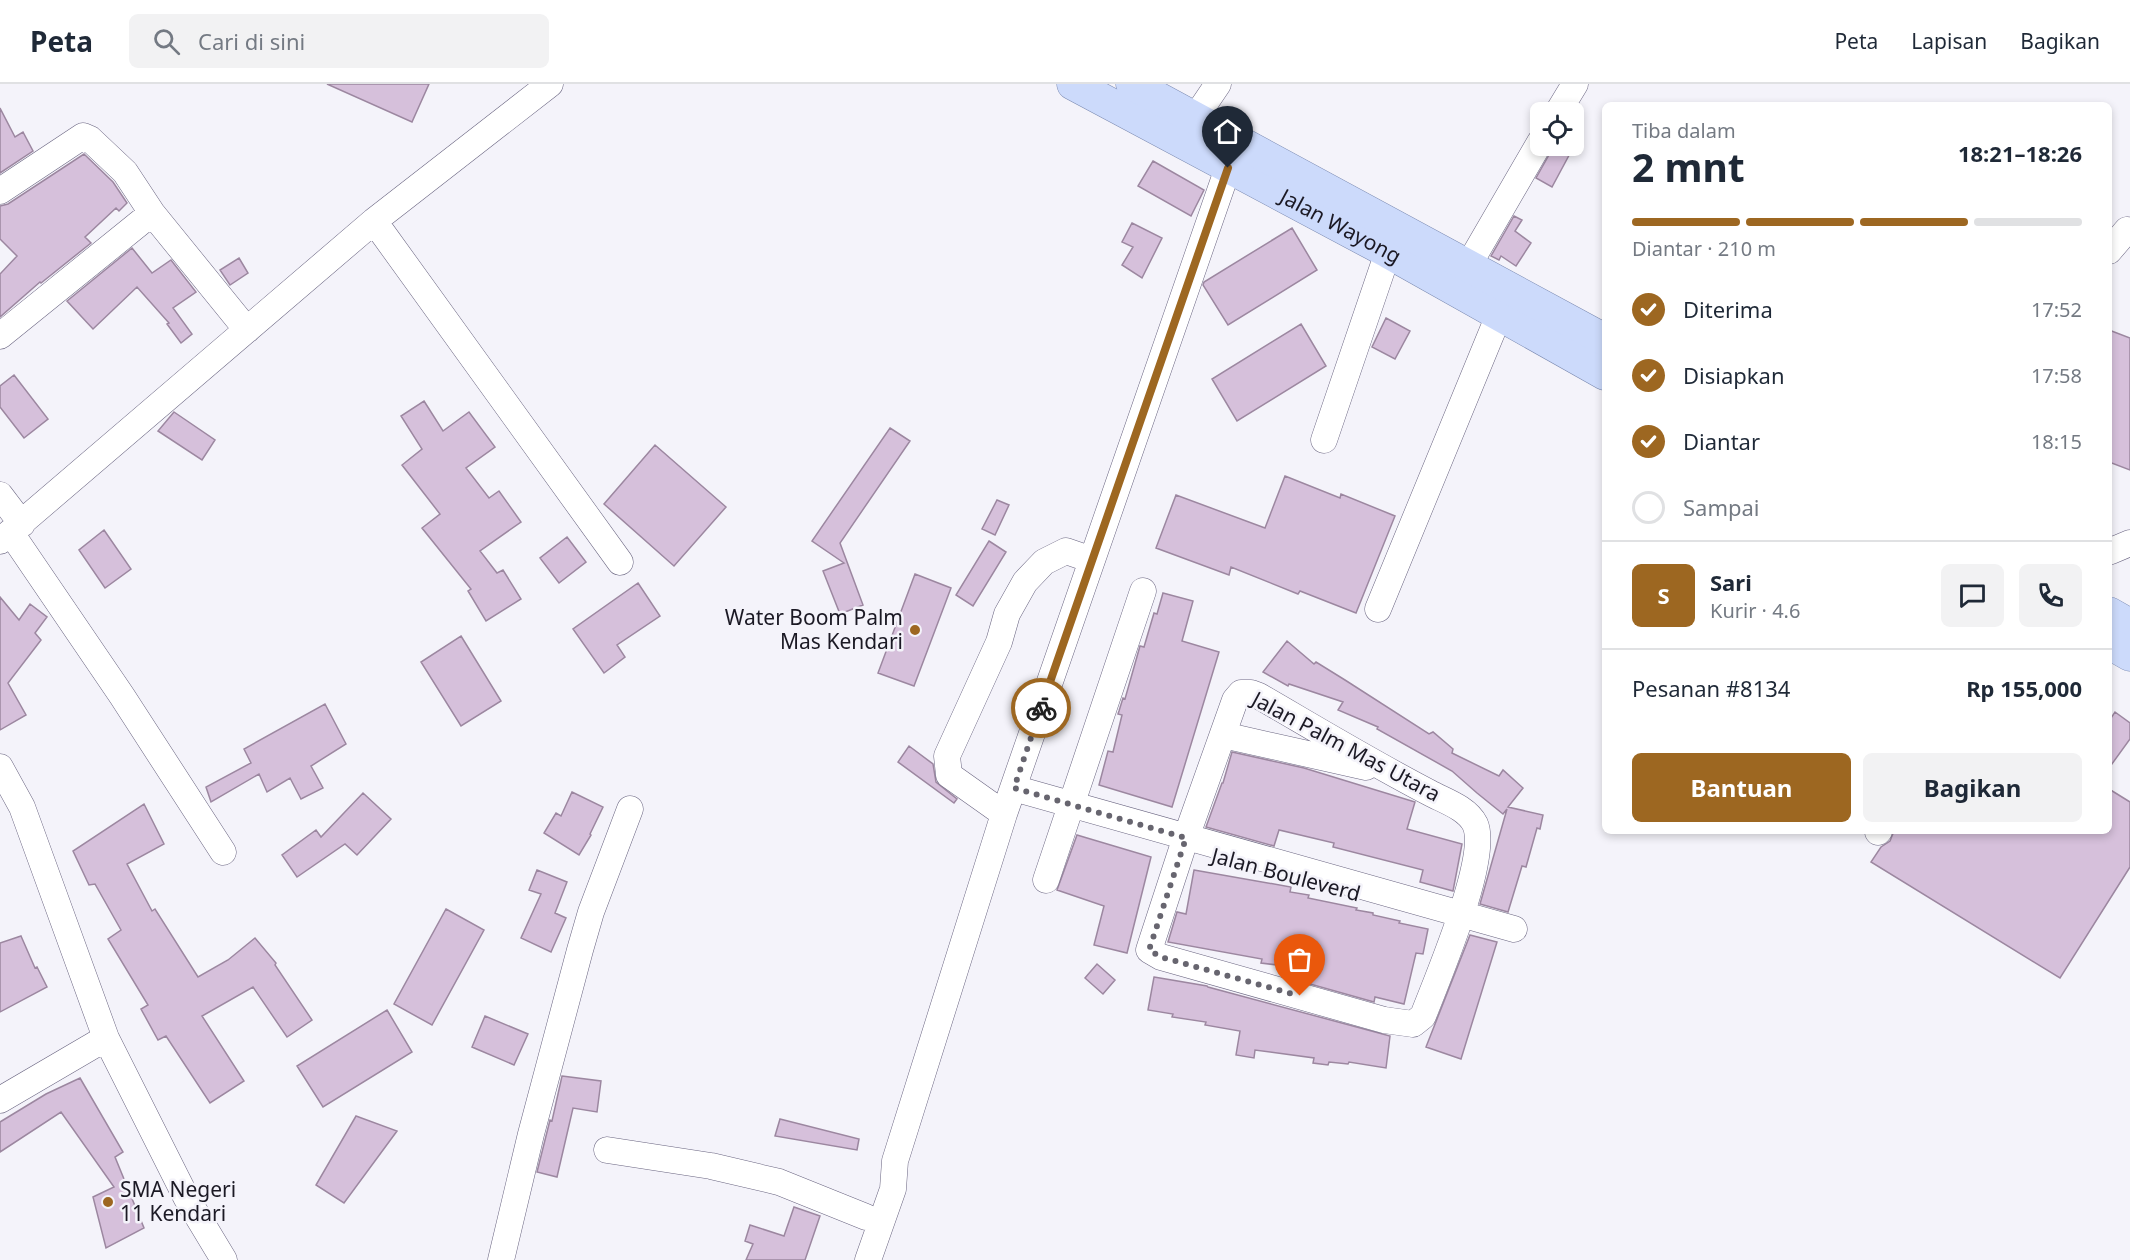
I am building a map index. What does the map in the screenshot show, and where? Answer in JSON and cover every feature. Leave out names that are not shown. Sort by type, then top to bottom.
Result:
[{"type":"main road","name":"Jalan Wayong","points":[[1073,84],[1388,252],[1602,372]]},
{"type":"main road","name":"Jalan Wayong","points":[[1132,84],[1602,338]]},
{"type":"main road","points":[[2112,615],[2130,625]]},
{"type":"main road","points":[[2112,645],[2130,655]]},
{"type":"street","points":[[11,532],[374,221],[550,84]]},
{"type":"street","points":[[1195,118],[1218,84]]},
{"type":"street","points":[[1564,102],[1575,84]]},
{"type":"street","points":[[0,191],[83,136],[90,139],[125,172],[152,213],[247,330]]},
{"type":"street","points":[[1468,266],[1532,156]]},
{"type":"street","points":[[868,1260],[893,1189],[895,1161],[1009,801],[1228,168]]},
{"type":"street","points":[[0,336],[152,213]]},
{"type":"street","points":[[374,221],[620,562]]},
{"type":"street","points":[[2112,248],[2127,230],[2130,232]]},
{"type":"street","points":[[1324,440],[1388,252]]},
{"type":"street","points":[[1378,609],[1499,315]]},
{"type":"street","points":[[0,495],[11,532],[122,696],[223,852]]},
{"type":"street","points":[[2112,550],[2130,543]]},
{"type":"street","points":[[1009,801],[949,774],[947,756],[999,642],[1007,614],[1025,582],[1044,562],[1066,551],[1092,560]]},
{"type":"street","points":[[1046,880],[1143,591]]},
{"type":"street","name":"Jalan Palm Mas Utara","points":[[1241,693],[1251,693],[1387,771],[1464,810],[1475,824],[1477,858],[1459,917],[1423,1016],[1413,1024],[1384,1020],[1154,954],[1149,950],[1184,842],[1223,735],[1235,700],[1241,693]]},
{"type":"street","points":[[1223,735],[1387,771]]},
{"type":"street","points":[[0,767],[22,807],[106,1038],[186,1197],[224,1260]]},
{"type":"street","name":"Jalan Bouleverd","points":[[1009,801],[1070,809],[1459,917],[1514,928]]},
{"type":"street","points":[[501,1260],[531,1134],[580,950],[602,882],[630,809]]},
{"type":"street","points":[[0,1100],[106,1038]]},
{"type":"street","points":[[607,1150],[711,1166],[779,1182],[866,1217]]},
{"type":"street","points":[[851,1260],[877,1185],[895,1161]]},
{"type":"building","points":[[327,84],[429,84],[412,122]]},
{"type":"building","points":[[0,108],[15,137],[23,132],[33,151],[0,173]]},
{"type":"building","points":[[84,154],[113,182],[127,203],[119,211],[116,208],[85,237],[91,243],[40,282],[0,317],[0,274],[17,256],[0,239],[0,206],[8,204]]},
{"type":"building","points":[[1548,156],[1569,156],[1552,187],[1536,178]]},
{"type":"building","points":[[1153,161],[1204,190],[1191,216],[1138,186]]},
{"type":"building","points":[[1514,216],[1522,220],[1515,231],[1531,243],[1516,266],[1501,256],[1499,260],[1491,256]]},
{"type":"building","points":[[1132,223],[1162,238],[1142,278],[1122,265],[1133,247],[1122,242]]},
{"type":"building","points":[[1292,228],[1317,270],[1228,325],[1203,285],[1204,282]]},
{"type":"building","points":[[132,248],[152,273],[171,260],[196,292],[173,308],[192,334],[181,343],[167,324],[169,323],[137,287],[93,329],[67,301]]},
{"type":"building","points":[[239,258],[248,273],[230,285],[220,270]]},
{"type":"building","points":[[1386,318],[1410,331],[1395,359],[1372,347]]},
{"type":"building","points":[[1301,324],[1326,366],[1237,421],[1212,379]]},
{"type":"building","points":[[2112,331],[2130,338],[2130,470],[2112,463]]},
{"type":"building","points":[[14,375],[48,419],[24,438],[0,407],[0,386]]},
{"type":"building","points":[[424,401],[443,431],[469,412],[495,447],[466,468],[489,498],[499,491],[521,522],[480,551],[497,573],[503,570],[521,599],[486,621],[468,591],[471,589],[422,528],[440,514],[402,465],[422,449],[401,416]]},
{"type":"building","points":[[174,412],[215,440],[202,460],[158,431]]},
{"type":"building","points":[[890,428],[910,441],[840,543],[863,605],[840,614],[823,571],[844,563],[812,541]]},
{"type":"building","points":[[655,445],[726,507],[674,566],[604,504]]},
{"type":"building","points":[[1285,476],[1340,498],[1341,494],[1395,516],[1356,613],[1300,591],[1298,594],[1231,567],[1229,575],[1156,548],[1176,495],[1265,528]]},
{"type":"building","points":[[997,500],[1009,505],[995,535],[982,529]]},
{"type":"building","points":[[104,530],[131,569],[105,588],[79,550]]},
{"type":"building","points":[[567,537],[586,562],[559,583],[540,558]]},
{"type":"building","points":[[989,541],[1006,552],[973,606],[956,595]]},
{"type":"building","name":"Water Boom Palm Mas Kendari","points":[[915,574],[951,588],[914,686],[878,673]]},
{"type":"building","points":[[638,583],[660,616],[617,645],[625,657],[604,673],[573,629]]},
{"type":"building","points":[[1163,593],[1193,601],[1182,641],[1219,652],[1172,807],[1099,785],[1108,751],[1113,752],[1122,715],[1118,714],[1123,698],[1125,699],[1140,646],[1144,647],[1154,613],[1157,614]]},
{"type":"building","points":[[0,597],[19,620],[30,604],[47,617],[35,633],[41,640],[8,683],[26,715],[0,730]]},
{"type":"building","points":[[461,636],[501,701],[461,726],[421,662]]},
{"type":"building","points":[[1287,641],[1314,664],[1316,662],[1429,734],[1433,732],[1453,749],[1452,753],[1499,776],[1503,770],[1523,788],[1508,807],[1543,815],[1526,867],[1522,866],[1508,912],[1480,904],[1507,809],[1503,814],[1452,771],[1377,729],[1378,727],[1338,710],[1343,702],[1289,684],[1288,686],[1263,672]]},
{"type":"building","points":[[325,704],[346,744],[311,766],[323,788],[301,799],[290,778],[267,792],[259,774],[211,802],[206,787],[251,763],[244,749]]},
{"type":"building","points":[[2115,712],[2130,723],[2130,739],[2112,764],[2112,716]]},
{"type":"building","points":[[909,746],[933,764],[936,782],[957,799],[954,803],[898,762]]},
{"type":"building","points":[[1232,752],[1304,768],[1415,802],[1407,829],[1462,844],[1453,891],[1420,882],[1423,870],[1333,847],[1334,843],[1279,830],[1274,846],[1206,827]]},
{"type":"building","points":[[2112,791],[2130,802],[2130,867],[2060,978],[1871,862],[1881,847],[1890,841],[1893,834],[2112,834]]},
{"type":"building","points":[[572,792],[603,807],[579,855],[544,833],[556,813],[561,816]]},
{"type":"building","points":[[363,793],[391,819],[357,855],[345,844],[297,877],[282,855],[316,830],[321,837]]},
{"type":"building","points":[[144,804],[164,844],[127,864],[152,911],[155,909],[198,977],[228,960],[255,938],[276,963],[275,965],[312,1020],[287,1037],[253,987],[202,1016],[244,1081],[210,1103],[166,1036],[158,1040],[141,1009],[148,1005],[108,939],[121,930],[95,884],[89,885],[73,851]]},
{"type":"building","points":[[1077,835],[1151,857],[1127,953],[1094,945],[1104,906],[1057,890]]},
{"type":"building","points":[[537,870],[567,882],[555,913],[566,918],[551,952],[521,938],[541,894],[529,890]]},
{"type":"building","points":[[1194,870],[1291,887],[1290,892],[1309,895],[1308,898],[1357,908],[1356,910],[1400,921],[1399,923],[1428,929],[1423,954],[1416,953],[1404,1004],[1375,997],[1374,1002],[1310,984],[1312,977],[1296,974],[1296,971],[1277,967],[1277,965],[1261,963],[1262,959],[1168,942],[1177,912],[1186,914]]},
{"type":"building","points":[[446,909],[484,930],[432,1025],[394,1004]]},
{"type":"building","points":[[1470,935],[1497,942],[1461,1059],[1426,1047]]},
{"type":"building","points":[[21,936],[35,968],[37,967],[47,987],[0,1012],[0,943]]},
{"type":"building","points":[[1097,964],[1115,980],[1103,994],[1085,978]]},
{"type":"building","points":[[1154,977],[1207,986],[1390,1036],[1386,1068],[1349,1062],[1348,1064],[1329,1062],[1328,1065],[1313,1063],[1314,1058],[1255,1050],[1254,1058],[1236,1055],[1240,1031],[1205,1025],[1206,1022],[1172,1017],[1173,1014],[1148,1010]]},
{"type":"building","points":[[387,1010],[412,1052],[323,1107],[297,1066]]},
{"type":"building","points":[[485,1016],[528,1034],[514,1065],[472,1047]]},
{"type":"building","points":[[562,1076],[601,1081],[597,1112],[573,1108],[557,1177],[537,1172]]},
{"type":"building","points":[[80,1078],[123,1152],[115,1157],[144,1228],[106,1248],[93,1197],[114,1187],[61,1112],[0,1152],[0,1122],[46,1094]]},
{"type":"building","points":[[356,1116],[397,1131],[344,1203],[316,1185]]},
{"type":"building","points":[[780,1119],[859,1139],[857,1150],[775,1136]]},
{"type":"building","points":[[794,1207],[820,1216],[805,1260],[746,1260],[753,1244],[745,1241],[750,1225],[784,1236]]},
{"type":"way so far","points":[[1041,708],[1014,788],[1186,838],[1149,950],[1161,957],[1300,996]]},
{"type":"place","name":"Water Boom Palm Mas Kendari","points":[[915,630]]},
{"type":"place","name":"SMA Negeri 11 Kendari","points":[[108,1202]]},
{"type":"route","points":[[1041,708],[1228,168]]}]
